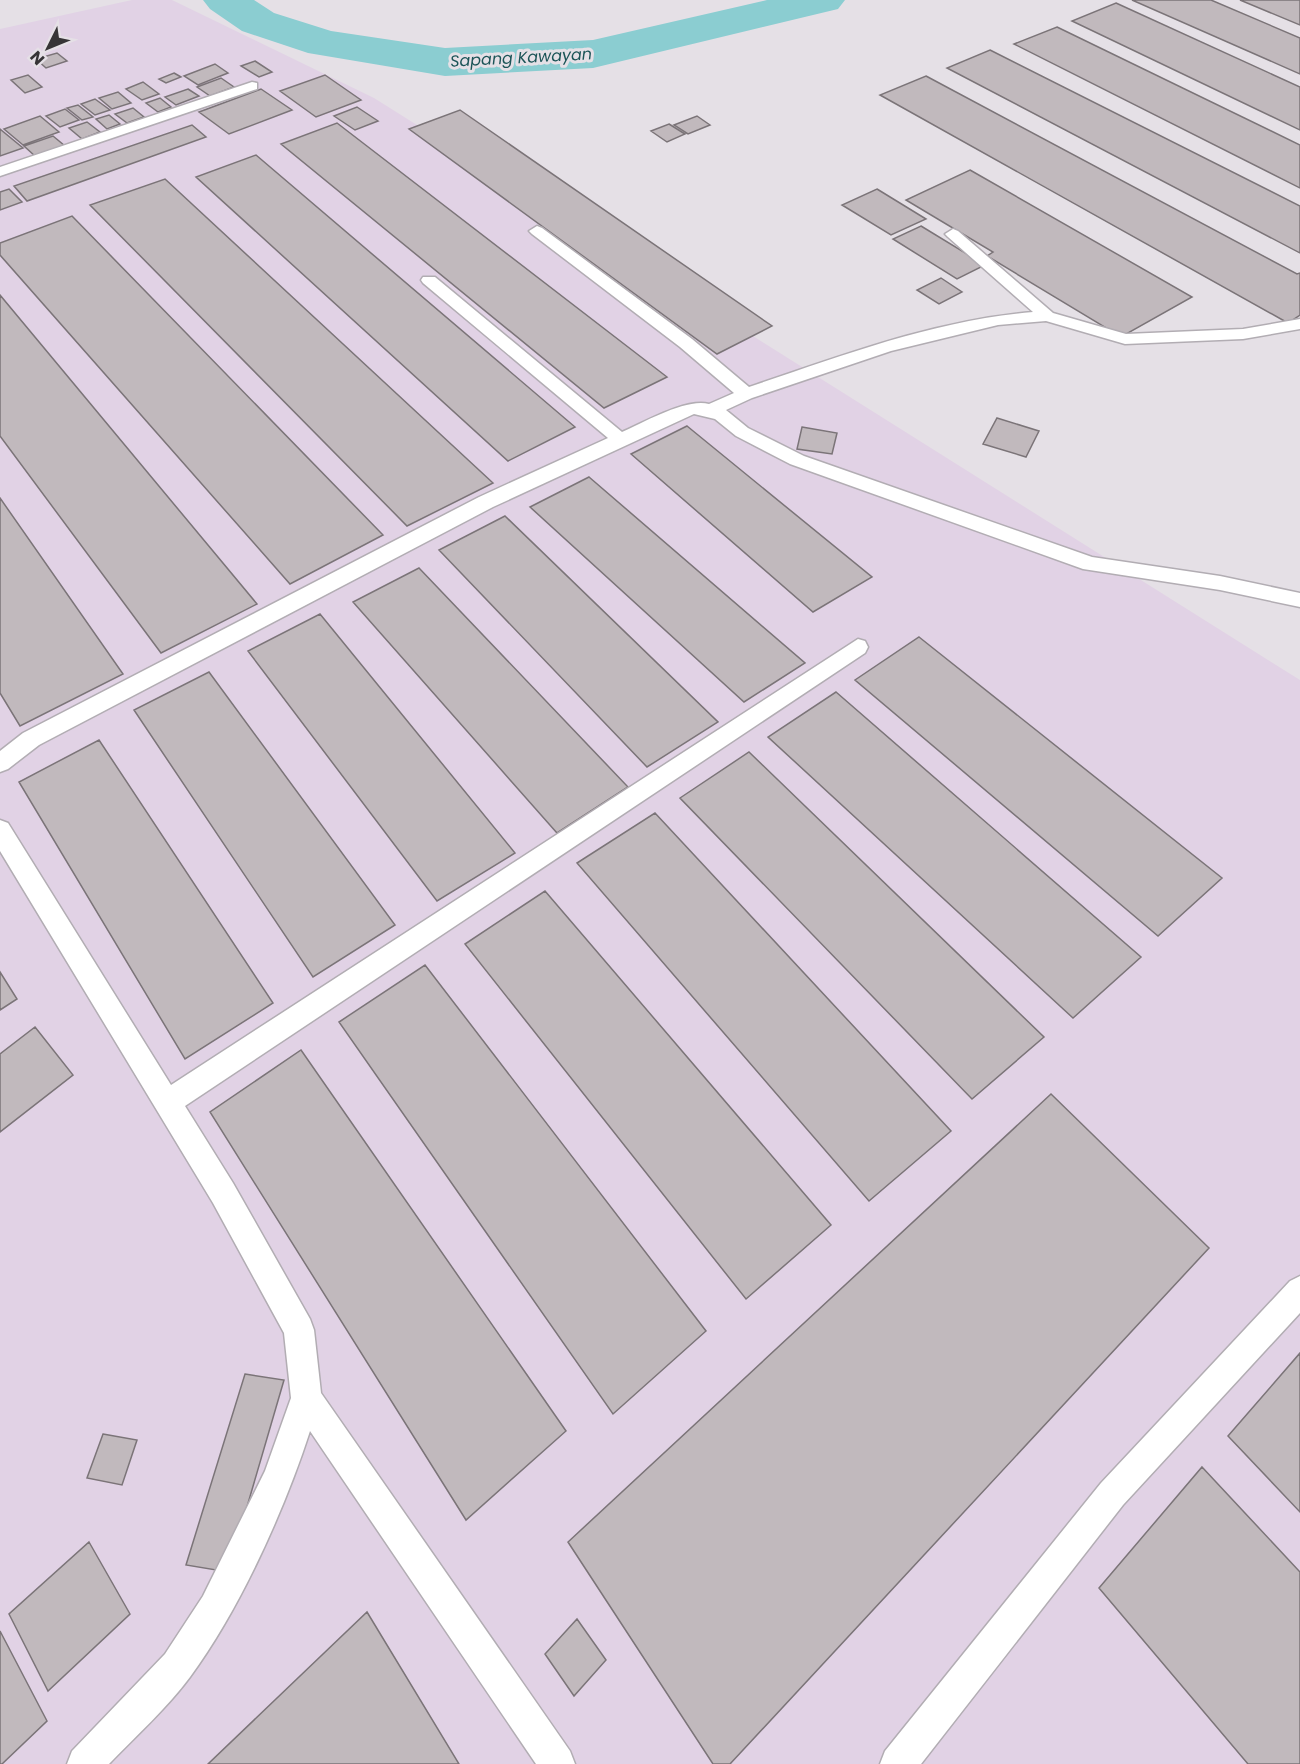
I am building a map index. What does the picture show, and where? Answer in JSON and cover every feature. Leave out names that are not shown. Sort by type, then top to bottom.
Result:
[{"type":"lane","points":[[0,172],[252,86]]},
{"type":"lane","points":[[537,231],[686,343],[746,394]]},
{"type":"lane","points":[[953,234],[1047,316]]},
{"type":"lane","points":[[429,280],[621,440]]},
{"type":"lane","points":[[0,763],[31,739],[486,502],[691,409],[711,410],[746,394],[886,347],[948,330],[998,320],[1047,316],[1125,339],[1242,334],[1300,324]]},
{"type":"lane","points":[[711,410],[742,432],[797,460],[1090,564],[1220,583],[1300,600]]},
{"type":"lane","points":[[167,1103],[858,647]]},
{"type":"lane","points":[[0,830],[223,1193],[299,1330],[306,1398],[279,1477],[215,1608],[177,1666],[85,1764]]},
{"type":"lane","points":[[898,1764],[1113,1494],[1300,1291]]},
{"type":"lane","points":[[306,1398],[557,1764]]},
{"type":"shaded area","points":[[132,0],[172,0],[374,98],[1300,680],[1300,1764],[0,1764],[0,29]]},
{"type":"building","points":[[1132,0],[1211,0],[1300,38],[1300,74]]},
{"type":"building","points":[[1240,0],[1300,0],[1300,25]]},
{"type":"building","points":[[1116,3],[1300,87],[1300,130],[1072,21]]},
{"type":"building","points":[[1057,27],[1300,145],[1300,188],[1014,44]]},
{"type":"building","points":[[990,50],[1300,206],[1300,253],[947,68]]},
{"type":"building","points":[[57,53],[67,61],[46,68],[36,59]]},
{"type":"building","points":[[255,61],[272,72],[259,77],[241,66]]},
{"type":"building","points":[[215,64],[228,73],[198,85],[184,76]]},
{"type":"building","points":[[174,73],[181,77],[166,83],[159,79]]},
{"type":"building","points":[[28,75],[42,87],[25,93],[11,80]]},
{"type":"building","points":[[325,75],[361,100],[316,117],[280,91]]},
{"type":"building","points":[[926,76],[1297,274],[1300,273],[1300,315],[1288,323],[880,95]]},
{"type":"building","points":[[221,78],[234,87],[210,96],[197,87]]},
{"type":"building","points":[[143,82],[159,94],[142,100],[126,89]]},
{"type":"building","points":[[188,89],[199,96],[176,105],[165,97]]},
{"type":"building","points":[[261,89],[292,110],[229,134],[199,112]]},
{"type":"building","points":[[118,92],[131,103],[112,109],[99,98]]},
{"type":"building","points":[[160,98],[171,107],[158,112],[146,103]]},
{"type":"building","points":[[95,99],[110,110],[95,115],[81,104]]},
{"type":"building","points":[[78,105],[93,117],[82,120],[67,108]]},
{"type":"building","points":[[357,107],[378,121],[355,130],[334,116]]},
{"type":"building","points":[[133,108],[144,117],[127,123],[115,114]]},
{"type":"building","points":[[65,109],[79,120],[60,127],[46,116]]},
{"type":"building","points":[[460,110],[772,326],[717,354],[409,129]]},
{"type":"building","points":[[109,115],[120,124],[107,129],[96,119]]},
{"type":"building","points":[[40,116],[59,132],[23,145],[4,129]]},
{"type":"building","points":[[697,116],[710,125],[688,134],[674,125]]},
{"type":"building","points":[[87,122],[100,132],[82,139],[69,128]]},
{"type":"building","points":[[337,123],[667,377],[604,408],[281,144]]},
{"type":"building","points":[[669,124],[685,134],[667,142],[651,131]]},
{"type":"building","points":[[192,125],[206,137],[27,201],[14,186]]},
{"type":"building","points":[[0,129],[23,148],[0,156]]},
{"type":"building","points":[[53,136],[65,146],[36,157],[24,146]]},
{"type":"building","points":[[256,155],[575,427],[508,461],[196,177]]},
{"type":"building","points":[[970,170],[1192,297],[1121,337],[987,256],[993,252],[906,200]]},
{"type":"building","points":[[165,179],[493,483],[407,526],[90,205]]},
{"type":"building","points":[[9,189],[22,202],[0,210],[0,192]]},
{"type":"building","points":[[877,189],[926,219],[891,235],[842,205]]},
{"type":"building","points":[[72,216],[383,535],[290,584],[0,255],[0,243]]},
{"type":"building","points":[[921,226],[985,265],[957,279],[893,239]]},
{"type":"building","points":[[941,278],[962,292],[939,304],[917,290]]},
{"type":"building","points":[[0,295],[257,604],[161,653],[0,436]]},
{"type":"building","points":[[997,418],[1039,431],[1026,457],[983,444]]},
{"type":"building","points":[[687,426],[872,577],[813,612],[631,454]]},
{"type":"building","points":[[802,427],[837,433],[832,454],[797,449]]},
{"type":"building","points":[[589,477],[805,663],[744,702],[530,507]]},
{"type":"building","points":[[0,498],[123,674],[20,726],[0,693]]},
{"type":"building","points":[[505,516],[718,722],[647,767],[439,550]]},
{"type":"building","points":[[419,568],[628,787],[557,833],[353,602]]},
{"type":"building","points":[[320,614],[515,853],[437,901],[248,651]]},
{"type":"building","points":[[919,637],[1222,878],[1158,936],[855,680]]},
{"type":"building","points":[[209,672],[395,925],[313,977],[134,710]]},
{"type":"building","points":[[836,692],[1141,957],[1073,1018],[768,737]]},
{"type":"building","points":[[99,740],[273,1003],[185,1059],[19,782]]},
{"type":"building","points":[[749,752],[1044,1037],[972,1099],[680,798]]},
{"type":"building","points":[[655,813],[951,1131],[869,1201],[577,863]]},
{"type":"building","points":[[545,891],[831,1225],[746,1299],[465,944]]},
{"type":"building","points":[[425,965],[706,1331],[613,1414],[339,1022]]},
{"type":"building","points":[[0,972],[17,999],[0,1010]]},
{"type":"building","points":[[35,1027],[73,1075],[0,1132],[0,1054]]},
{"type":"building","points":[[301,1050],[566,1431],[466,1520],[210,1112]]},
{"type":"building","points":[[1051,1094],[1209,1248],[730,1764],[713,1764],[568,1542]]},
{"type":"building","points":[[1300,1353],[1300,1512],[1228,1436]]},
{"type":"building","points":[[245,1374],[284,1380],[228,1572],[186,1565]]},
{"type":"building","points":[[103,1434],[137,1440],[122,1485],[87,1478]]},
{"type":"building","points":[[1202,1467],[1300,1572],[1300,1764],[1248,1764],[1099,1588]]},
{"type":"building","points":[[89,1542],[130,1614],[48,1691],[9,1614]]},
{"type":"building","points":[[367,1612],[459,1764],[208,1764]]},
{"type":"building","points":[[577,1619],[606,1660],[574,1696],[545,1654]]},
{"type":"building","points":[[0,1631],[47,1721],[2,1764],[0,1764]]},
{"type":"waterway","name":"Sapang Kawayan","points":[[225,0],[258,22],[324,43],[445,62],[593,54],[823,0]]}]
